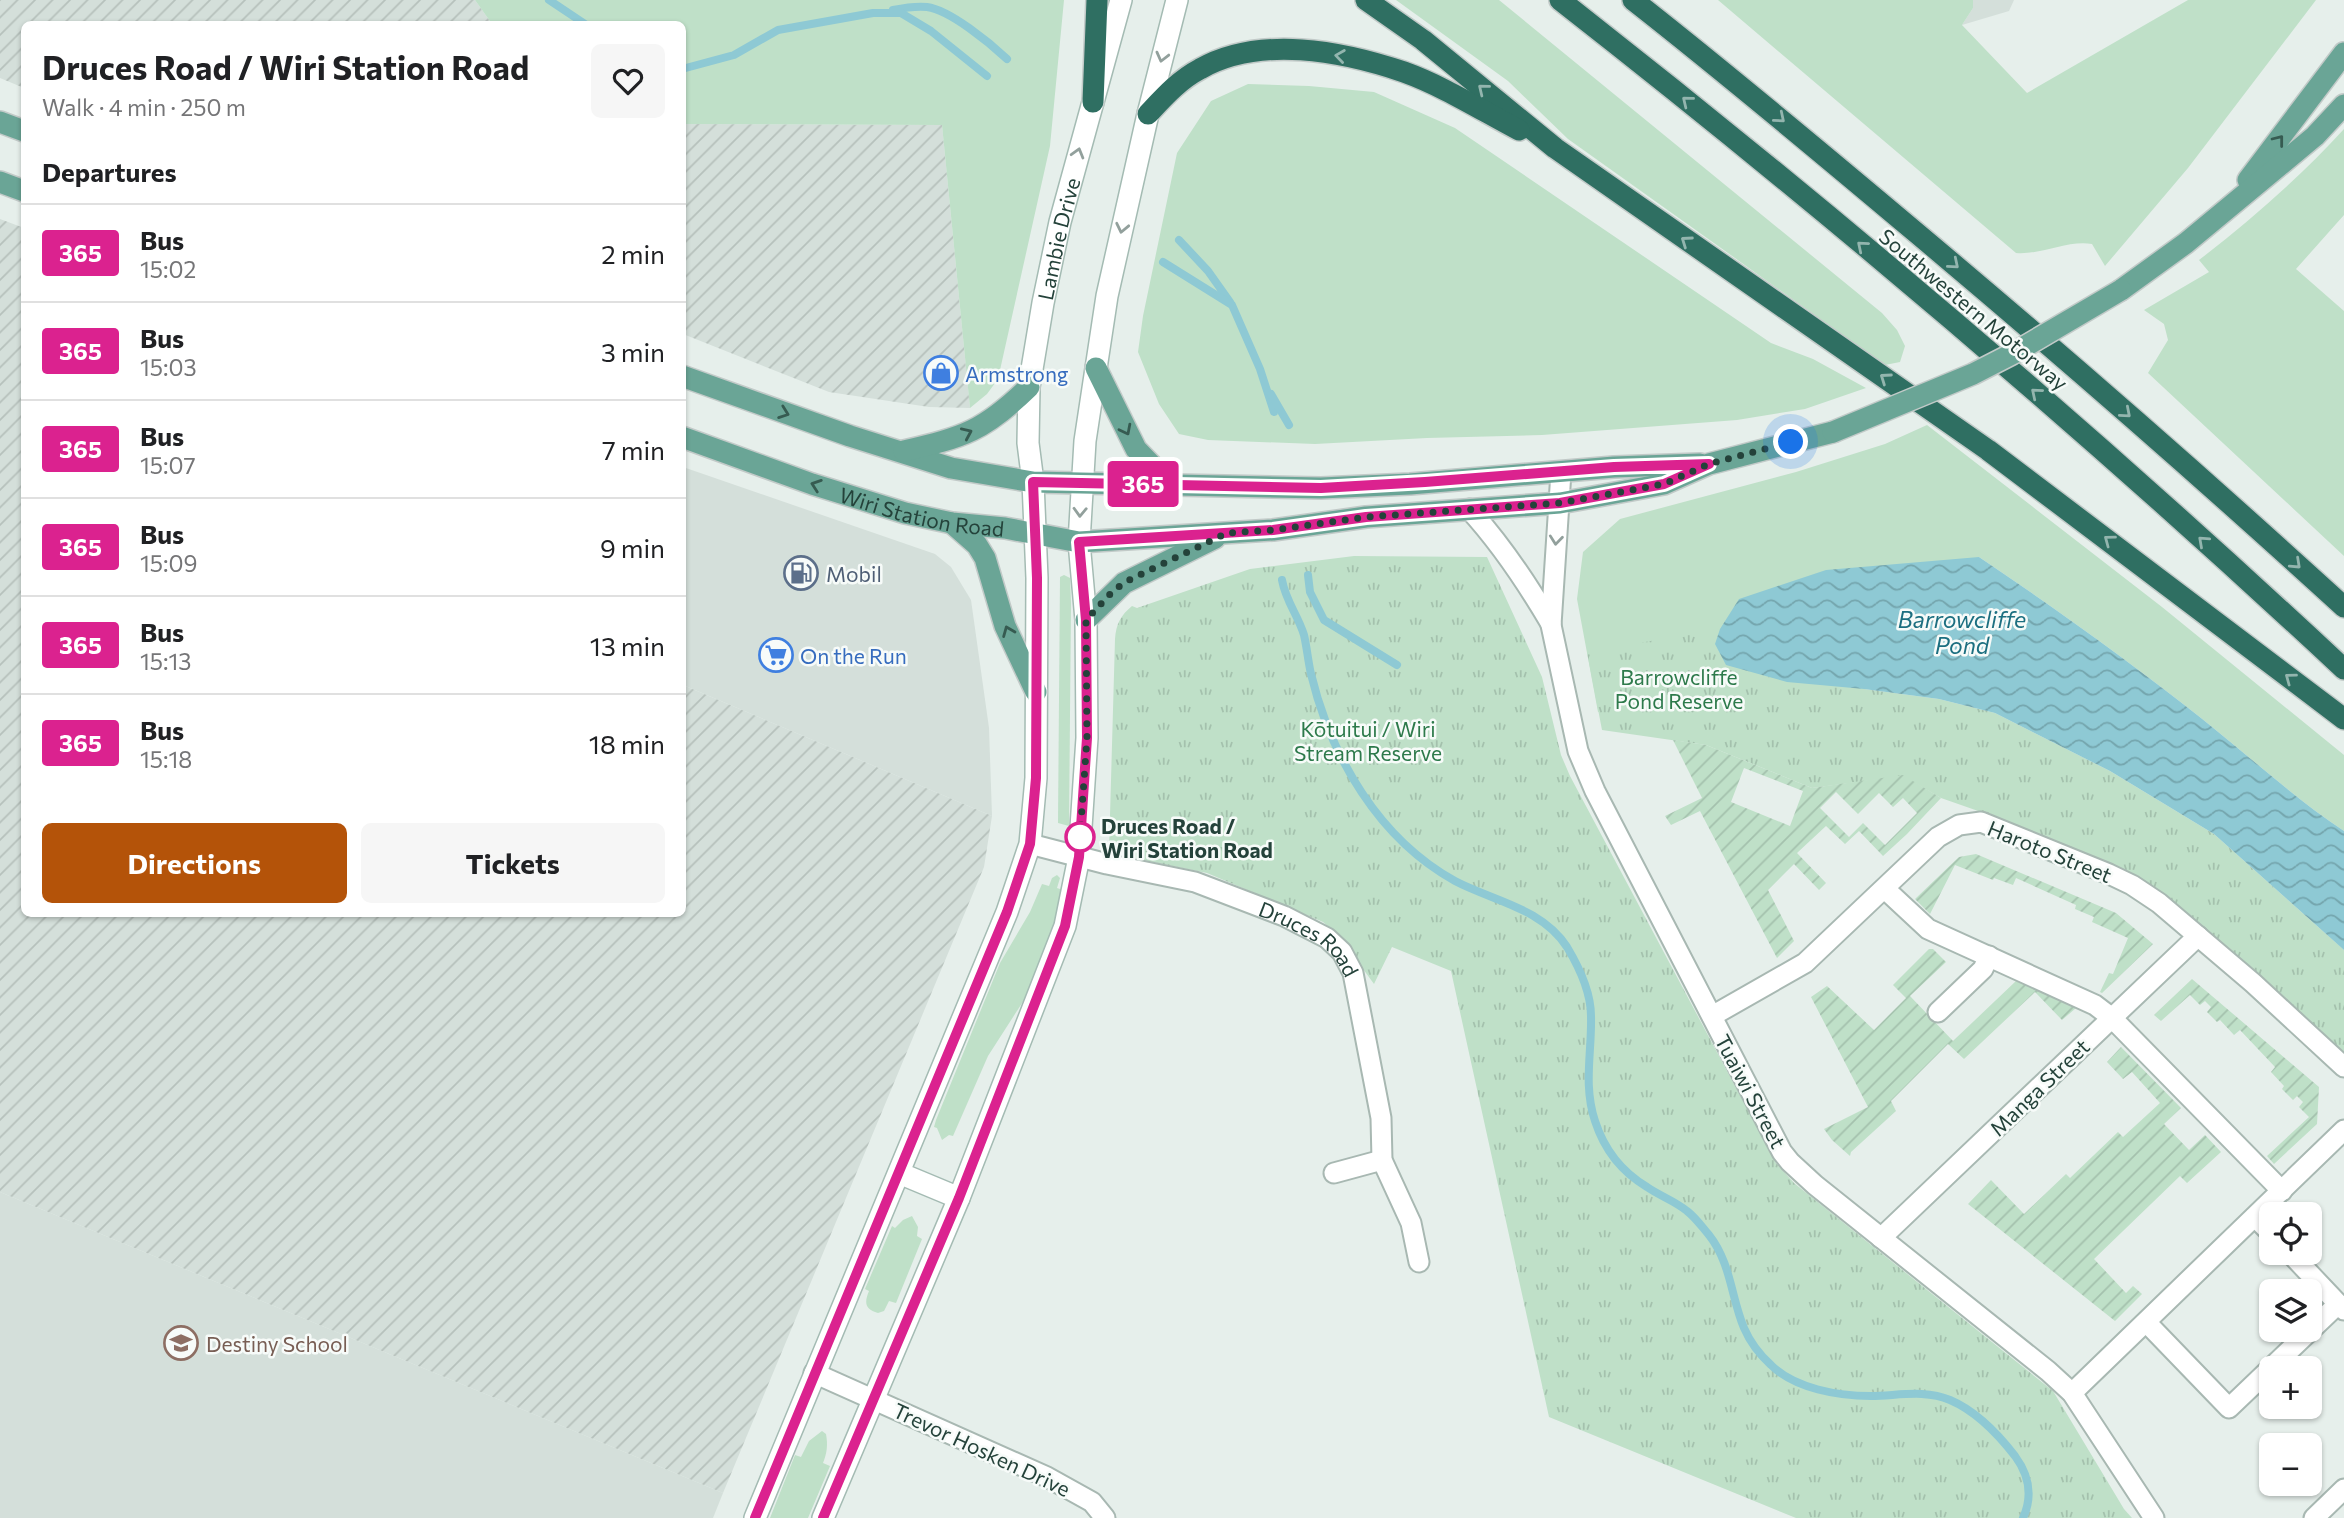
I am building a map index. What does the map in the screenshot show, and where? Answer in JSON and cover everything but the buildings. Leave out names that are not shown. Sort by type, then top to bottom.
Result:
[{"type":"highway","points":[[1093,102],[1097,0]]},
{"type":"highway","points":[[1366,0],[1423,40],[1555,148],[1988,450],[2344,719]]},
{"type":"highway","name":"Southwestern Motorway","points":[[1560,0],[1837,224],[2085,436],[2344,669]]},
{"type":"highway","name":"Southwestern Motorway","points":[[1633,0],[1727,74],[1984,290],[2246,517],[2344,607]]},
{"type":"highway","points":[[1649,0],[1727,74]]},
{"type":"highway","points":[[1148,114],[1175,85],[1201,68],[1234,55],[1278,49],[1291,50],[1360,59],[1406,73],[1555,148]]},
{"type":"main road","name":"Lambie Drive","points":[[1036,534],[1028,443],[1029,387],[1042,303],[1060,222],[1121,0]]},
{"type":"main road","points":[[823,1518],[959,1198],[1065,926],[1079,857],[1087,738],[1086,620],[1079,542],[1081,482],[1107,296],[1177,0]]},
{"type":"main road","name":"Wiri Station Road","points":[[2222,213],[2344,53]]},
{"type":"main road","name":"Wiri Station Road","points":[[686,438],[858,500],[952,523],[1079,542],[1273,530],[1366,517],[1560,503],[1664,484],[1709,464],[1833,432],[1912,401],[2022,348],[2121,290],[2186,243],[2315,136],[2344,106]]},
{"type":"main road","points":[[0,122],[21,130]]},
{"type":"main road","points":[[0,182],[21,190]]},
{"type":"main road","points":[[1097,369],[1136,449],[1170,484]]},
{"type":"main road","name":"Wiri Station Road","points":[[686,377],[850,436],[951,468],[1033,482],[1321,488],[1661,464],[1709,464]]},
{"type":"main road","points":[[902,452],[966,435],[1003,413],[1029,387]]},
{"type":"main road","points":[[952,523],[977,545],[985,558],[1005,626],[1037,692]]},
{"type":"main road","points":[[1086,620],[1124,583],[1227,533]]},
{"type":"main road","points":[[755,1518],[1007,912],[1030,844],[1036,778],[1036,534]]},
{"type":"main road","points":[[899,1173],[959,1198]]},
{"type":"street","name":"Tuaiwi Street","points":[[1561,472],[1551,625],[1578,751],[1790,1163],[2072,1393],[2154,1518]]},
{"type":"street","name":"Tuaiwi Street","points":[[1469,509],[1493,535],[1530,588],[1551,625]]},
{"type":"street","name":"Haroto Street","points":[[1712,1016],[1805,963],[1938,836],[1959,825],[1981,822],[2132,885],[2159,903],[2253,983],[2344,1067]]},
{"type":"street","name":"Druces Road","points":[[1030,844],[1195,882],[1284,916],[1327,938],[1342,952],[1353,974],[1381,1118],[1382,1160],[1411,1223],[1419,1262]]},
{"type":"street","points":[[1885,889],[1928,929],[2095,1005],[2112,1018],[2282,1191]]},
{"type":"street","name":"Manga Street","points":[[1881,1238],[2198,936]]},
{"type":"street","points":[[1938,1012],[1983,969],[1989,956]]},
{"type":"street","points":[[2072,1393],[2344,1130]]},
{"type":"street","points":[[1334,1174],[1382,1160]]},
{"type":"street","points":[[2256,1217],[2259,1220]]},
{"type":"street","points":[[2146,1322],[2229,1408],[2341,1307],[2301,1265]]},
{"type":"street","name":"Trevor Hosken Drive","points":[[814,1373],[1046,1476],[1092,1502],[1105,1518]]},
{"type":"street","points":[[2314,1518],[2344,1489]]},
{"type":"shaded area","points":[[0,0],[475,0],[490,21],[21,21],[21,87],[0,78]]},
{"type":"shaded area","points":[[1973,0],[2014,0],[2009,11],[1962,25],[1973,8]]},
{"type":"shaded area","points":[[686,124],[942,125],[970,408],[929,407],[829,392],[686,335]]},
{"type":"shaded area","points":[[0,219],[21,227],[21,917],[686,917],[686,686],[992,816],[984,867],[723,1493],[0,1192]]},
{"type":"shaded area","points":[[686,468],[935,554],[951,567],[971,600],[989,728],[992,816],[686,686]]},
{"type":"shaded area","name":"Destiny School","points":[[0,1192],[723,1493],[713,1518],[0,1518]]},
{"type":"green space","points":[[475,0],[1064,0],[1050,146],[998,379],[987,394],[970,408],[942,125],[686,124],[686,21],[490,21]]},
{"type":"green space","points":[[1396,0],[1499,0],[1882,313],[1897,330],[1905,346],[1900,362],[1885,365],[1568,139],[1508,81]]},
{"type":"green space","points":[[1718,0],[1973,0],[1973,8],[1962,25],[2027,93],[2188,0],[2316,0],[2188,168],[2105,266],[2092,244],[2073,244],[2016,253]]},
{"type":"green space","points":[[1248,84],[1374,92],[1455,128],[1771,343],[1813,359],[1866,388],[1805,409],[1737,420],[1542,435],[1315,444],[1208,440],[1179,434],[1159,404],[1138,352],[1143,316],[1177,153],[1211,101]]},
{"type":"green space","points":[[2344,129],[2344,215],[2296,269],[2344,311],[2344,556],[2148,373],[2168,340],[2164,324],[2144,310],[2209,272],[2199,260],[2274,197]]},
{"type":"green space","points":[[1927,425],[2162,607],[2344,755],[2344,831],[2147,676],[1979,557],[1864,689],[2316,926],[2344,950],[1981,756],[1598,712],[1577,599],[1583,552],[1620,519],[1796,472],[1885,444]]},
{"type":"green space","name":"Kōtuitui / Wiri Stream Reserve","points":[[1354,556],[1487,557],[1542,677],[1561,755],[1570,776],[1776,1163],[1794,1183],[2053,1391],[2132,1518],[1796,1518],[1549,1417],[1451,971],[1392,947],[1374,984],[1339,936],[1323,922],[1207,873],[1109,851],[1115,639],[1118,624],[1125,613],[1132,606],[1137,608],[1250,569]]},
{"type":"green space","points":[[1064,575],[1070,578],[1071,603],[1069,826],[1058,823],[1060,577]]},
{"type":"green space","name":"Barrowcliffe Pond Reserve","points":[[1720,629],[1715,644],[1864,689],[1939,699],[1995,713],[2110,771],[2214,834],[2344,950],[2344,1054],[2201,925],[2128,873],[1941,798],[1903,776],[1812,788],[1706,745],[1602,730],[1587,652]]},
{"type":"green space","points":[[1673,740],[1706,745],[1812,788],[1903,775],[1941,798],[1883,856],[1859,831],[1845,844],[1826,826],[1797,853],[1826,883],[1819,890],[1794,864],[1768,890],[1794,941],[1777,958],[1700,811],[1671,825],[1665,816],[1702,798]],"holes":[[[1744,768],[1803,791],[1790,826],[1731,802]],[[1836,792],[1858,814],[1879,793],[1893,807],[1903,798],[1917,813],[1885,845],[1863,823],[1849,837],[1820,808]]]},
{"type":"green space","points":[[1976,854],[2116,913],[2153,944],[2102,993],[2100,992],[2109,973],[2113,974],[2128,938],[2092,922],[2094,917],[2075,909],[2076,905],[2016,878],[2013,885],[1955,865],[1930,914],[1915,899],[1959,857]]},
{"type":"green space","points":[[1057,875],[1060,878],[1057,888],[1063,890],[1055,924],[1024,1000],[988,1056],[953,1136],[949,1135],[942,1140],[934,1127],[936,1120],[1000,963],[1030,912],[1042,884],[1049,886],[1052,878]]},
{"type":"green space","points":[[1929,949],[1933,949],[1946,962],[1910,996],[1953,1041],[2016,981],[2076,1008],[2062,1020],[2035,992],[1964,1059],[1948,1044],[1891,1101],[1896,1111],[1851,1152],[1850,1156],[1824,1129],[1868,1107],[1811,997],[1827,986],[1874,1030],[1906,998],[1893,985]]},
{"type":"green space","points":[[2192,979],[2319,1087],[2317,1124],[2274,1164],[2267,1156],[2309,1117],[2299,1107],[2303,1102],[2297,1096],[2293,1100],[2282,1089],[2284,1086],[2271,1072],[2275,1067],[2240,1030],[2234,1035],[2220,1020],[2217,1022],[2207,1012],[2211,1007],[2205,1001],[2200,1005],[2190,995],[2161,1021],[2154,1015]]},
{"type":"green space","points":[[2121,1047],[2181,1108],[2164,1124],[2189,1150],[2205,1135],[2221,1152],[2187,1183],[2180,1176],[2094,1259],[2126,1293],[2133,1286],[2142,1294],[2115,1321],[1968,1204],[1991,1180],[2024,1214],[2066,1174],[2070,1178],[2118,1132],[2123,1137],[2160,1103],[2132,1072],[2123,1079],[2107,1062]]},
{"type":"green space","points":[[912,1216],[918,1227],[917,1236],[922,1239],[896,1303],[889,1301],[884,1311],[878,1313],[870,1310],[866,1299],[869,1291],[865,1289],[892,1226],[895,1228]]},
{"type":"green space","points":[[822,1431],[826,1434],[827,1442],[823,1463],[830,1466],[808,1518],[770,1518],[795,1455],[801,1457],[809,1441]]},
{"type":"water","name":"Barrowcliffe Pond","points":[[1979,557],[2147,676],[2344,831],[2344,950],[2214,834],[2110,771],[1995,713],[1939,699],[1787,682],[1726,665],[1715,644],[1720,629],[1739,599],[1826,570]]},
{"type":"waterway","points":[[549,0],[580,21]]},
{"type":"waterway","points":[[893,10],[918,7],[936,9],[969,28],[1007,59]]},
{"type":"waterway","points":[[686,68],[734,55],[778,30],[873,13],[901,13],[931,31],[987,76]]},
{"type":"waterway","points":[[1179,240],[1208,271],[1230,302]]},
{"type":"waterway","points":[[1163,262],[1232,305],[1260,369],[1274,412]]},
{"type":"waterway","points":[[1271,394],[1289,425]]},
{"type":"waterway","points":[[1308,575],[1310,592],[1324,620],[1397,665]]},
{"type":"waterway","points":[[1282,580],[1304,635],[1311,674],[1331,735],[1345,765],[1381,819],[1403,843],[1428,863],[1455,881],[1531,914],[1557,934],[1567,947],[1580,971],[1589,998],[1589,1094],[1603,1141],[1615,1159],[1630,1174],[1678,1204],[1709,1235],[1722,1257],[1744,1328],[1759,1353],[1792,1380],[1832,1393],[1858,1396],[1931,1395],[1950,1400],[1969,1410],[2001,1440],[2024,1471],[2029,1494],[2023,1518]]},
{"type":"bus line","name":"365","points":[[755,1518],[1007,912],[1030,844],[1036,778],[1037,692],[1037,578],[1033,482],[1321,488],[1661,464],[1709,464],[1664,484],[1560,503],[1366,517],[1273,530],[1079,542],[1088,660],[1087,738],[1079,857],[1065,926],[959,1198],[823,1518]]},
{"type":"place","name":"Armstrong","points":[[941,373]]},
{"type":"place","name":"Mobil","points":[[801,573]]},
{"type":"place","name":"On the Run","points":[[776,655]]},
{"type":"place","name":"Druces Road / Wiri Station Road","points":[[1080,837]]},
{"type":"place","name":"Destiny School","points":[[181,1343]]},
{"type":"route","points":[[1080,837],[1087,738],[1086,620],[1114,590],[1127,581],[1227,533],[1273,530],[1366,517],[1560,503],[1616,494],[1664,484],[1709,464],[1791,442]]}]
